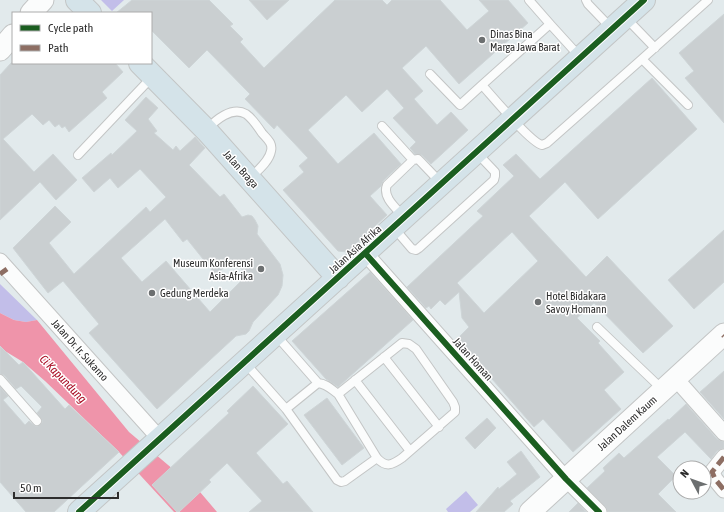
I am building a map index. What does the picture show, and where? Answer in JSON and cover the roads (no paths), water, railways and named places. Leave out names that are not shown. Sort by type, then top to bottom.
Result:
[{"type":"main road","points":[[33,12],[43,0]]},
{"type":"main road","points":[[77,0],[89,12]]},
{"type":"main road","name":"Jalan Asia Afrika","points":[[79,512],[365,253],[400,228],[442,184],[481,158],[513,119],[644,0]]},
{"type":"main road","points":[[0,50],[12,36]]},
{"type":"main road","name":"Jalan Braga","points":[[147,69],[250,178],[338,278]]},
{"type":"main road","name":"Jalan Dalem Kaum","points":[[530,512],[724,335]]},
{"type":"street","name":"Jalan Homan","points":[[365,253],[566,479],[599,512]]},
{"type":"street","name":"Jalan Dr. Ir. Sukarno","points":[[2,268],[160,439]]},
{"type":"street","points":[[669,384],[724,433]]},
{"type":"street","points":[[724,456],[712,472],[715,479],[724,490]]},
{"type":"lane","points":[[529,0],[580,58]]},
{"type":"lane","points":[[586,0],[588,4],[655,48]]},
{"type":"lane","points":[[482,85],[537,144],[542,145],[655,48],[708,0]]},
{"type":"lane","points":[[430,74],[460,105],[550,24]]},
{"type":"lane","points":[[642,59],[688,105]]},
{"type":"lane","points":[[78,155],[147,69]]},
{"type":"lane","points":[[207,131],[213,123],[227,114],[240,112],[247,114],[271,143],[271,152],[266,161],[250,178]]},
{"type":"lane","points":[[382,126],[413,160]]},
{"type":"lane","points":[[442,184],[418,159],[413,160],[387,185],[385,190],[386,196],[400,228],[412,249],[416,250],[419,248],[494,180],[495,172],[481,158]]},
{"type":"lane","points":[[598,327],[669,384]]},
{"type":"lane","points":[[275,334],[318,383],[329,387],[338,394],[381,463],[388,465],[395,463],[455,412],[453,402],[416,350],[409,344],[402,343],[338,394]]},
{"type":"lane","points":[[384,357],[439,427]]},
{"type":"lane","points":[[244,363],[286,409],[337,480],[341,482],[345,481],[377,458]]},
{"type":"lane","points":[[0,378],[37,420]]},
{"type":"lane","points":[[355,380],[410,451]]},
{"type":"lane","points":[[286,409],[318,383]]},
{"type":"water","name":"Ci Kapundung","points":[[0,313],[14,320],[26,322],[37,320],[129,432],[200,492],[217,512],[174,512],[119,452],[45,381],[23,362],[5,351],[0,350]]},
{"type":"place","name":"Dinas Bina Marga Jawa Barat","points":[[482,40]]},
{"type":"place","name":"Museum Konferensi Asia-Afrika","points":[[261,269]]},
{"type":"place","name":"Gedung Merdeka","points":[[152,293]]},
{"type":"place","name":"Hotel Bidakara Savoy Homann","points":[[538,302]]}]
